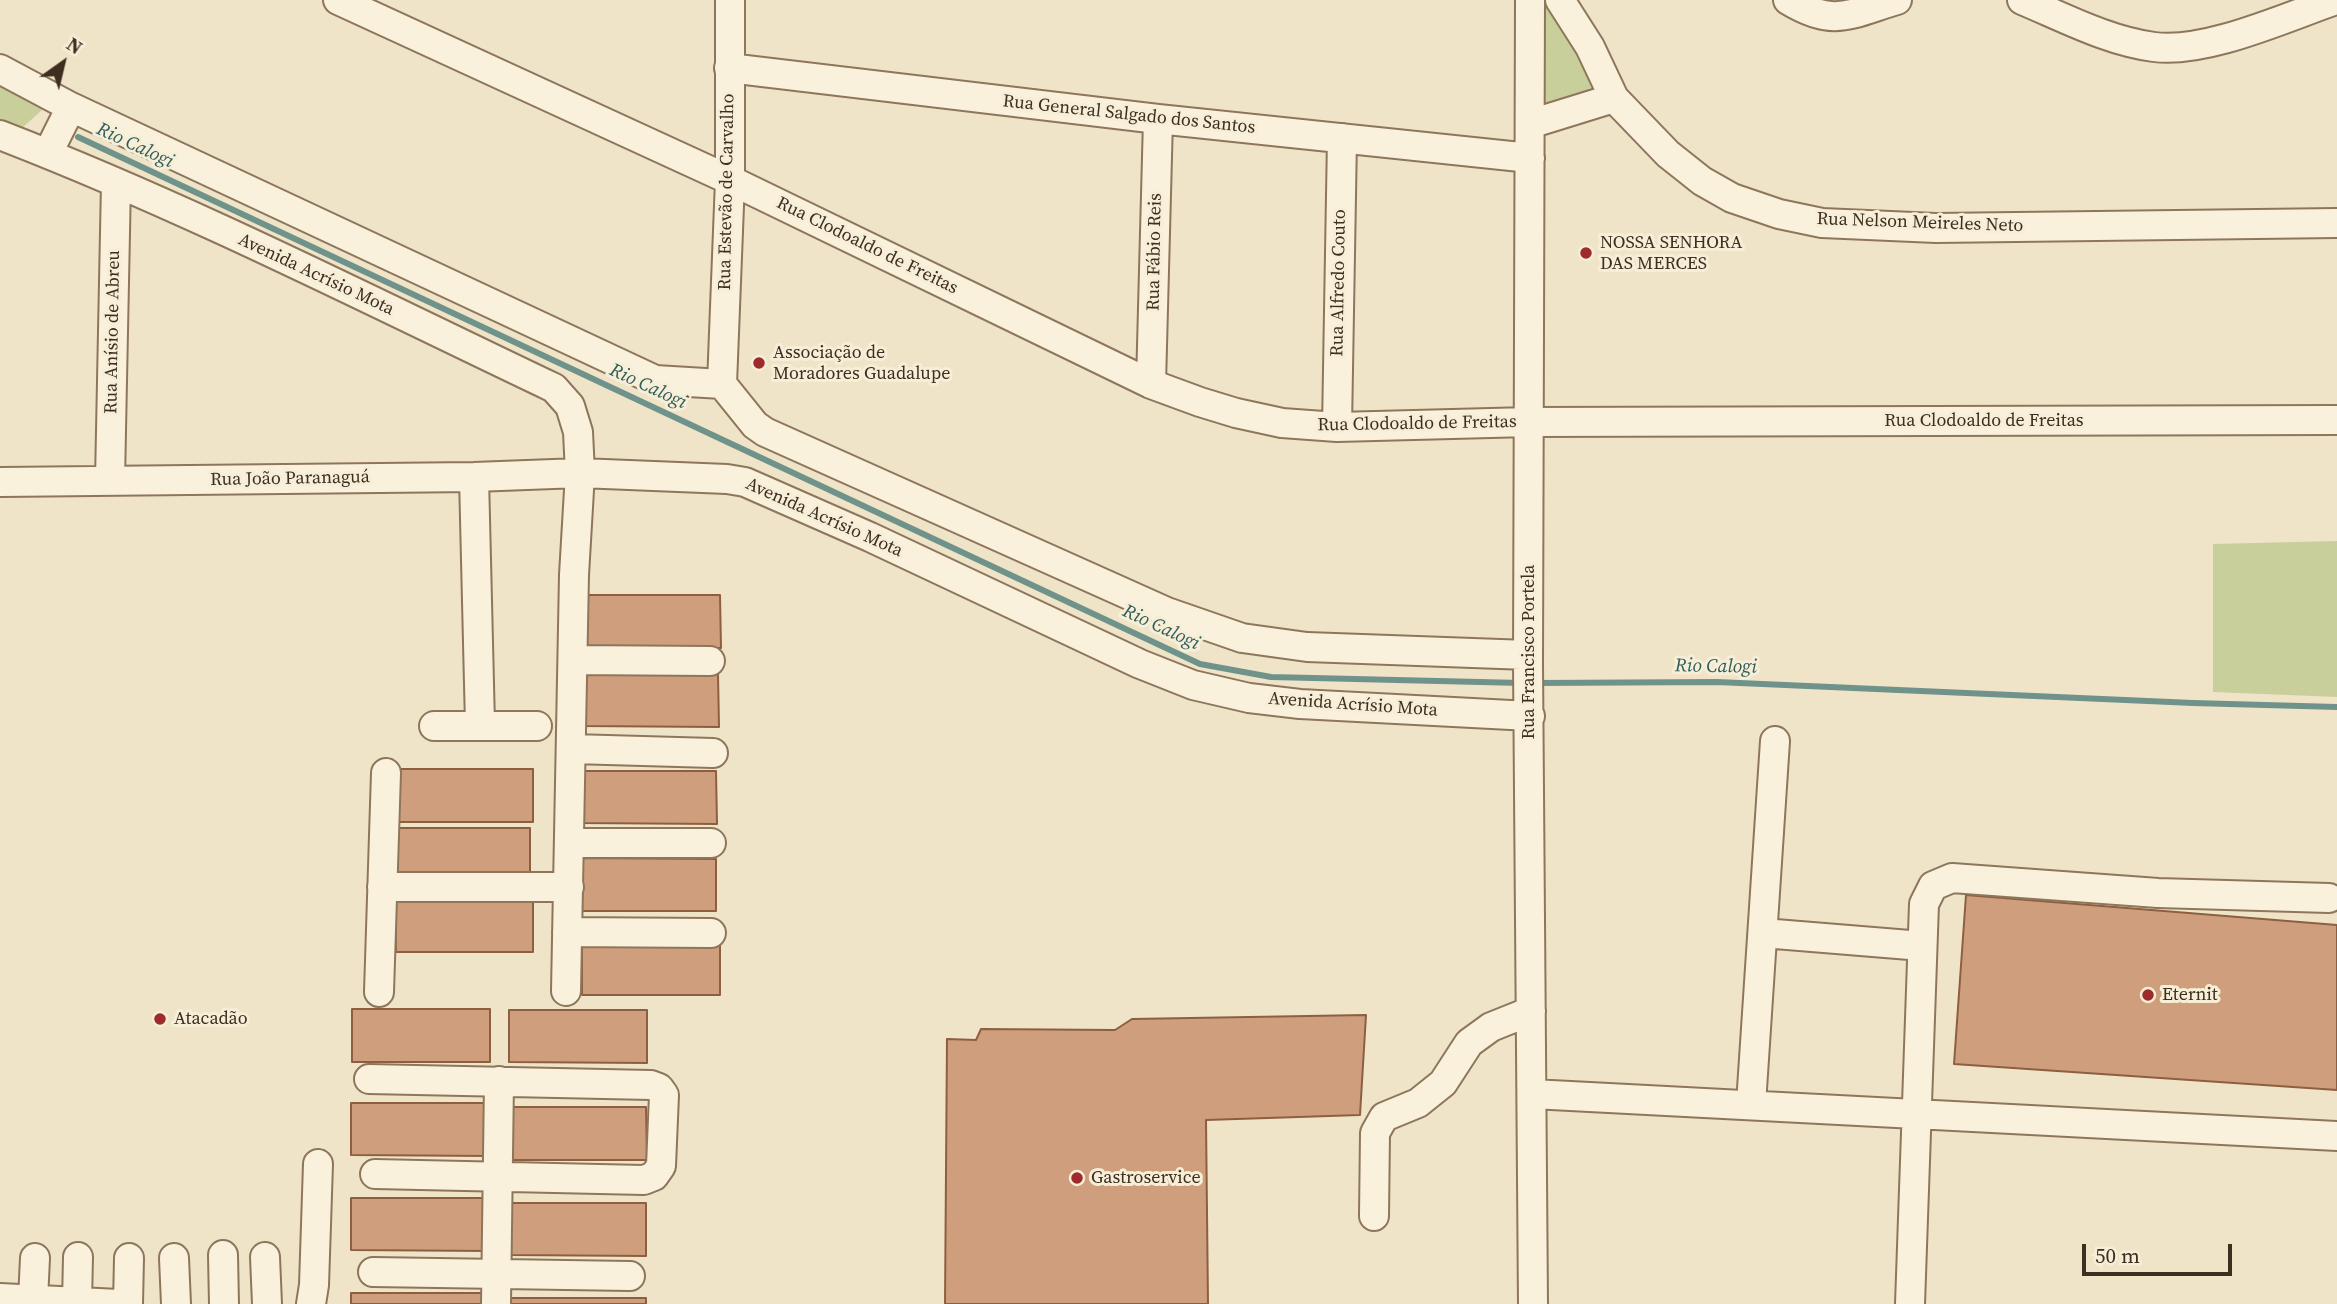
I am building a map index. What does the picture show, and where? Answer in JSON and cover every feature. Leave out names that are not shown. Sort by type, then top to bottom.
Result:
[{"type":"street","name":"Rua Clodoaldo de Freitas","points":[[338,0],[730,180],[1151,384],[1236,413],[1282,423],[1336,427],[1529,422],[2337,420]]},
{"type":"street","name":"Rua Estevão de Carvalho","points":[[722,384],[730,180],[730,0]]},
{"type":"street","name":"Rua Francisco Portela","points":[[1530,0],[1528,659],[1533,1304]]},
{"type":"street","name":"Rua Nelson Meireles Neto","points":[[1560,0],[1590,47],[1614,98],[1668,154],[1702,181],[1732,198],[1767,210],[1822,223],[1936,228],[2337,223]]},
{"type":"street","points":[[1788,0],[1810,13],[1836,18],[1897,0]]},
{"type":"street","points":[[2022,0],[2108,37],[2155,47],[2186,47],[2218,41],[2336,0]]},
{"type":"street","name":"Rua General Salgado dos Santos","points":[[729,68],[1158,119],[1530,158]]},
{"type":"street","points":[[0,69],[71,107],[655,380],[722,384],[755,425],[765,432],[1167,612],[1242,638],[1307,647],[1528,659]]},
{"type":"street","points":[[1530,124],[1614,98]]},
{"type":"street","points":[[48,153],[71,107]]},
{"type":"street","name":"Rua Fábio Reis","points":[[1151,384],[1158,119]]},
{"type":"street","name":"Avenida Acrísio Mota","points":[[0,135],[48,153],[297,265],[554,387],[570,406],[578,432],[580,473],[745,482],[870,537],[1140,664],[1193,685],[1249,698],[1300,704],[1530,711]]},
{"type":"street","name":"Rua Alfredo Couto","points":[[1336,427],[1342,138]]},
{"type":"street","name":"Rua Anísio de Abreu","points":[[110,480],[116,183]]},
{"type":"street","points":[[566,991],[574,575],[580,473]]},
{"type":"street","name":"Rua João Paranaguá","points":[[0,482],[474,477],[580,473]]},
{"type":"street","points":[[474,477],[480,725]]},
{"type":"street","points":[[573,660],[710,661]]},
{"type":"street","points":[[434,726],[537,726]]},
{"type":"street","points":[[1751,1104],[1775,741]]},
{"type":"street","points":[[572,749],[713,753]]},
{"type":"street","points":[[379,992],[386,773]]},
{"type":"street","points":[[570,843],[711,843]]},
{"type":"street","points":[[1910,1304],[1924,904],[1928,893],[1940,881],[1952,878],[2158,893],[2329,898]]},
{"type":"street","points":[[382,887],[569,887]]},
{"type":"street","points":[[567,932],[711,933]]},
{"type":"street","points":[[1763,933],[1922,946]]},
{"type":"street","points":[[1374,1216],[1375,1133],[1384,1117],[1418,1103],[1443,1083],[1469,1043],[1491,1027],[1531,1011]]},
{"type":"street","points":[[369,1079],[651,1085],[659,1088],[664,1095],[661,1166],[654,1176],[644,1180],[375,1174]]},
{"type":"street","points":[[496,1304],[499,1081]]},
{"type":"street","points":[[1532,1094],[2337,1136]]},
{"type":"street","points":[[311,1304],[318,1164]]},
{"type":"street","points":[[223,1255],[224,1304]]},
{"type":"street","points":[[77,1302],[78,1257]]},
{"type":"street","points":[[265,1257],[267,1304]]},
{"type":"street","points":[[33,1300],[35,1258]]},
{"type":"street","points":[[128,1304],[129,1258]]},
{"type":"street","points":[[174,1258],[176,1304]]},
{"type":"street","points":[[373,1272],[630,1276]]},
{"type":"street","points":[[0,1298],[116,1304]]},
{"type":"green space","points":[[1535,0],[1576,0],[1608,95],[1541,113]]},
{"type":"green space","points":[[0,77],[52,101],[21,129],[0,120]]},
{"type":"green space","points":[[2337,541],[2337,697],[2213,692],[2213,544]]},
{"type":"building","points":[[583,595],[720,595],[721,648],[583,647]]},
{"type":"building","points":[[581,674],[718,674],[719,727],[581,726]]},
{"type":"building","points":[[395,769],[533,769],[533,822],[395,822]]},
{"type":"building","points":[[578,771],[716,771],[717,824],[579,823]]},
{"type":"building","points":[[392,828],[530,828],[530,880],[393,880]]},
{"type":"building","points":[[578,858],[716,859],[716,911],[578,911]]},
{"type":"building","name":"Eternit","points":[[1966,895],[2337,925],[2337,1090],[1954,1064]]},
{"type":"building","points":[[395,899],[533,900],[533,952],[396,952]]},
{"type":"building","points":[[582,942],[720,943],[720,995],[582,995]]},
{"type":"building","points":[[352,1009],[490,1009],[490,1062],[352,1062]]},
{"type":"building","points":[[509,1010],[647,1010],[647,1063],[509,1062]]},
{"type":"building","name":"Gastroservice","points":[[1366,1015],[1360,1115],[1206,1120],[1208,1304],[945,1304],[947,1039],[976,1040],[981,1029],[1115,1030],[1132,1019]]},
{"type":"building","points":[[351,1103],[488,1103],[489,1156],[351,1155]]},
{"type":"building","points":[[508,1107],[646,1107],[647,1160],[508,1160]]},
{"type":"building","points":[[351,1198],[489,1198],[489,1251],[351,1250]]},
{"type":"building","points":[[508,1203],[646,1203],[646,1256],[508,1255]]},
{"type":"building","points":[[351,1293],[489,1293],[489,1304],[351,1304]]},
{"type":"building","points":[[508,1298],[646,1298],[646,1304],[508,1304]]},
{"type":"waterway","name":"Rio Calogi","points":[[78,137],[1200,664],[1271,677],[1522,683]]},
{"type":"waterway","name":"Rio Calogi","points":[[1536,683],[1717,682],[2337,707]]},
{"type":"place","name":"NOSSA SENHORA DAS MERCES","points":[[1586,253]]},
{"type":"place","name":"Associação de Moradores Guadalupe","points":[[759,363]]},
{"type":"place","name":"Eternit","points":[[2148,995]]},
{"type":"place","name":"Atacadão","points":[[160,1019]]},
{"type":"place","name":"Gastroservice","points":[[1077,1178]]}]
